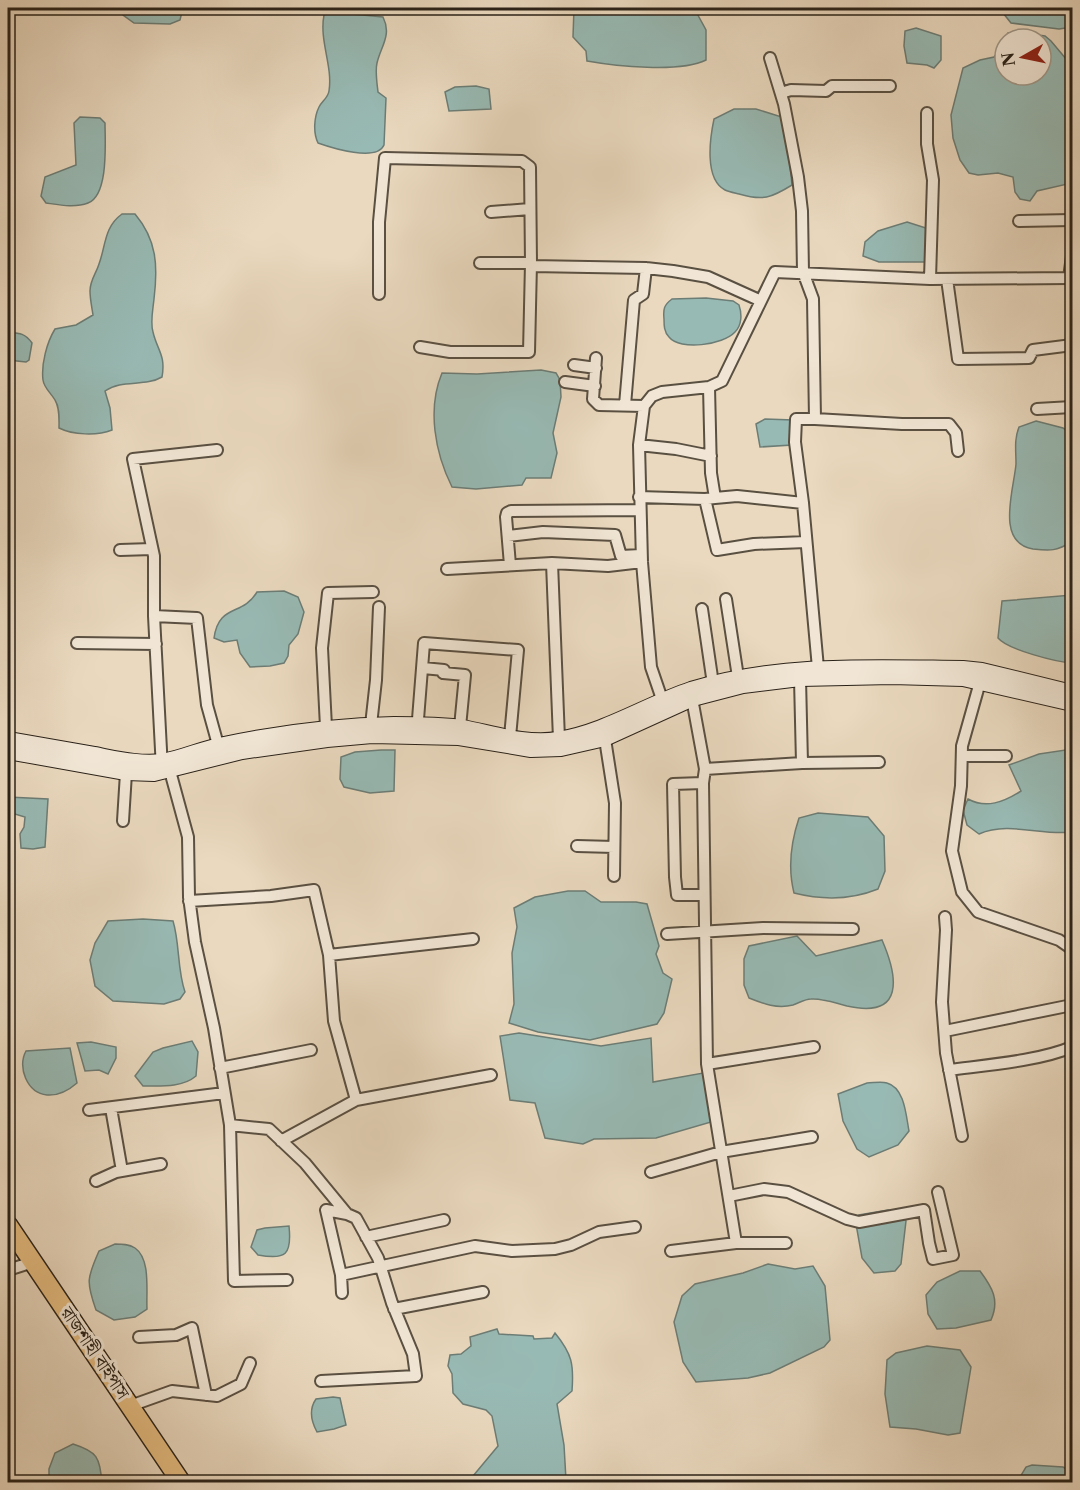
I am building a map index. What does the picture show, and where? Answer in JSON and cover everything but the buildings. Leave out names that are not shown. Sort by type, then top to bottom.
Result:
[{"type":"highway","name":"রাজশাহী বাইপাস","points":[[8,1225],[182,1482]]},
{"type":"street","points":[[770,58],[781,93],[798,177],[802,211],[802,272],[813,299],[814,419]]},
{"type":"street","points":[[781,93],[790,90],[826,91],[832,87],[890,86]]},
{"type":"street","points":[[927,113],[927,144],[933,180],[930,279]]},
{"type":"street","points":[[379,294],[379,222],[385,158],[522,161],[530,167],[529,352],[450,352],[420,347]]},
{"type":"street","points":[[491,212],[530,209]]},
{"type":"street","points":[[1019,221],[1072,220]]},
{"type":"street","points":[[664,706],[651,667],[639,510],[639,445],[644,406],[652,396],[662,392],[709,387],[722,381],[774,272],[930,279],[1069,278],[1072,256]]},
{"type":"street","points":[[480,263],[646,268],[708,277],[759,300]]},
{"type":"street","points":[[625,405],[634,300],[643,294],[646,268]]},
{"type":"street","points":[[947,279],[958,359],[1029,358],[1033,350],[1072,345]]},
{"type":"street","points":[[574,365],[596,363],[593,399],[599,405],[644,406]]},
{"type":"street","points":[[565,382],[595,386]]},
{"type":"street","points":[[709,387],[710,498],[717,550],[754,544],[806,542]]},
{"type":"street","points":[[1036,409],[1072,407]]},
{"type":"street","points":[[818,668],[795,442],[796,419],[949,424],[956,433],[957,451]]},
{"type":"street","points":[[639,445],[711,456]]},
{"type":"street","points":[[217,450],[134,459],[152,549],[154,616],[165,768],[188,837],[189,901],[230,1125],[234,1281],[288,1280]]},
{"type":"street","points":[[639,497],[737,496],[803,503]]},
{"type":"street","points":[[510,565],[506,517],[511,511],[639,510]]},
{"type":"street","points":[[508,536],[543,532],[615,536],[620,555],[642,558]]},
{"type":"street","points":[[120,550],[152,549]]},
{"type":"street","points":[[447,569],[552,563],[608,566],[642,558]]},
{"type":"street","points":[[552,563],[559,739]]},
{"type":"street","points":[[326,728],[322,648],[328,593],[373,592]]},
{"type":"street","points":[[726,599],[738,677]]},
{"type":"street","points":[[371,725],[376,680],[379,607]]},
{"type":"street","points":[[702,609],[713,684]]},
{"type":"street","points":[[154,616],[197,618],[207,705],[220,751]]},
{"type":"street","points":[[77,642],[156,644]]},
{"type":"street","points":[[417,730],[424,644],[518,650],[510,737]]},
{"type":"street","points":[[423,668],[465,675],[460,727]]},
{"type":"street","points":[[220,751],[460,727],[532,741],[559,739],[605,727],[664,706],[713,684],[738,677],[818,668],[963,668],[982,670],[1072,692]]},
{"type":"street","points":[[692,694],[800,679],[892,677],[963,679],[1072,705]]},
{"type":"street","points":[[800,679],[802,763]]},
{"type":"street","points":[[980,682],[962,746],[961,786],[952,851],[962,892],[978,912],[1059,940],[1072,949]]},
{"type":"street","points":[[692,694],[705,769],[703,783],[707,1064],[736,1243]]},
{"type":"street","points":[[8,752],[126,773],[165,768],[220,751],[326,728],[371,725],[417,730],[531,750],[561,748],[605,739],[664,706]]},
{"type":"street","points":[[8,739],[165,768]]},
{"type":"street","points":[[605,739],[615,803],[614,876]]},
{"type":"street","points":[[962,756],[1006,756]]},
{"type":"street","points":[[705,769],[802,763],[879,762]]},
{"type":"street","points":[[123,821],[126,773]]},
{"type":"street","points":[[703,783],[673,784],[677,895],[704,896]]},
{"type":"street","points":[[578,846],[615,847]]},
{"type":"street","points":[[189,901],[272,896],[314,890],[329,955],[334,1021],[356,1100]]},
{"type":"street","points":[[945,916],[942,1002],[946,1053],[962,1136]]},
{"type":"street","points":[[667,934],[763,928],[853,929]]},
{"type":"street","points":[[329,955],[473,939]]},
{"type":"street","points":[[945,1031],[1072,1005]]},
{"type":"street","points":[[707,1064],[814,1047]]},
{"type":"street","points":[[949,1070],[1067,1051],[1072,1047]]},
{"type":"street","points":[[220,1068],[311,1050]]},
{"type":"street","points":[[281,1141],[356,1100],[491,1075]]},
{"type":"street","points":[[89,1110],[224,1093]]},
{"type":"street","points":[[111,1108],[122,1171]]},
{"type":"street","points":[[230,1125],[269,1129],[304,1163],[347,1214]]},
{"type":"street","points":[[651,1172],[721,1152],[812,1137]]},
{"type":"street","points":[[96,1180],[122,1171],[161,1164]]},
{"type":"street","points":[[729,1196],[764,1189],[788,1192],[847,1219],[859,1222],[924,1210],[933,1259],[953,1255],[938,1192]]},
{"type":"street","points":[[321,1381],[416,1376],[413,1354],[394,1309],[380,1267],[356,1218],[326,1210],[341,1275],[342,1293]]},
{"type":"street","points":[[366,1237],[444,1221]]},
{"type":"street","points":[[341,1275],[475,1246],[512,1251],[555,1249],[571,1245],[599,1232],[635,1227]]},
{"type":"street","points":[[670,1251],[736,1243],[786,1243]]},
{"type":"street","points":[[8,1270],[33,1262]]},
{"type":"street","points":[[394,1309],[483,1292]]},
{"type":"street","points":[[140,1338],[176,1335],[192,1328],[206,1395]]},
{"type":"street","points":[[130,1406],[172,1392],[217,1396],[241,1384],[250,1363]]},
{"type":"water","points":[[123,8],[183,8],[180,20],[170,24],[134,23],[123,15]]},
{"type":"water","points":[[574,8],[694,8],[706,30],[706,60],[695,64],[664,67],[614,65],[587,61],[586,51],[573,37]]},
{"type":"water","points":[[999,8],[1072,8],[1072,27],[1059,29],[1011,23]]},
{"type":"water","points":[[345,11],[352,14],[383,17],[385,23],[386,35],[376,70],[378,92],[386,98],[384,145],[373,153],[343,150],[318,143],[315,135],[316,115],[326,98],[330,82],[323,34],[324,15]]},
{"type":"water","points":[[916,28],[941,36],[941,60],[934,68],[907,63],[904,46],[905,31]]},
{"type":"water","points":[[1053,43],[1072,66],[1072,183],[1037,191],[1030,201],[1020,199],[1015,192],[1013,177],[998,173],[978,175],[969,173],[960,160],[953,138],[951,115],[963,68],[993,57],[993,87],[1053,87]]},
{"type":"water","points":[[476,86],[489,89],[491,109],[449,111],[445,92],[455,87]]},
{"type":"water","points":[[734,109],[756,109],[785,118],[792,185],[778,193],[761,198],[728,191],[718,185],[711,168],[710,158],[714,119]]},
{"type":"water","points":[[80,117],[100,118],[105,123],[105,155],[100,190],[95,198],[83,205],[67,206],[46,203],[41,196],[45,177],[76,165],[74,123]]},
{"type":"water","points":[[122,214],[135,214],[152,244],[156,275],[152,328],[162,358],[162,377],[148,382],[119,385],[105,391],[110,408],[112,430],[92,434],[71,432],[59,428],[57,403],[44,383],[45,353],[55,329],[76,325],[93,315],[91,284],[106,237],[116,219]]},
{"type":"water","points":[[907,222],[929,229],[926,262],[879,262],[863,256],[865,242],[878,231]]},
{"type":"water","points":[[706,298],[733,301],[739,305],[741,319],[735,332],[729,337],[702,345],[682,344],[669,337],[664,324],[664,310],[667,303],[672,299]]},
{"type":"water","points":[[8,332],[22,334],[32,343],[29,360],[26,362],[8,360]]},
{"type":"water","points":[[541,370],[556,373],[560,380],[561,397],[553,433],[557,453],[551,478],[526,478],[522,485],[476,489],[452,487],[441,460],[435,431],[435,401],[442,373],[477,374]]},
{"type":"water","points":[[765,419],[793,420],[792,445],[760,447],[756,424]]},
{"type":"water","points":[[1036,421],[1063,428],[1072,435],[1072,542],[1053,550],[1033,549],[1021,545],[1014,537],[1010,526],[1010,500],[1016,464],[1017,432],[1019,427]]},
{"type":"water","points":[[284,591],[298,597],[304,612],[298,634],[289,645],[288,656],[284,663],[250,667],[240,653],[237,640],[224,642],[214,638],[221,620],[245,605],[257,592]]},
{"type":"water","points":[[1072,595],[1072,663],[1022,651],[998,638],[1002,601]]},
{"type":"water","points":[[1072,749],[1072,832],[1002,829],[979,834],[967,825],[963,810],[968,799],[981,804],[995,803],[1021,791],[1009,765],[1039,754]]},
{"type":"water","points":[[395,750],[394,791],[370,793],[344,787],[340,779],[341,757],[355,752]]},
{"type":"water","points":[[8,797],[48,799],[45,847],[21,848],[20,834],[24,827],[25,817],[8,812]]},
{"type":"water","points":[[818,813],[868,817],[884,836],[885,871],[878,889],[868,893],[836,898],[794,893],[791,865],[796,827],[799,818]]},
{"type":"water","points":[[568,891],[585,891],[601,902],[647,904],[659,946],[656,954],[663,973],[672,979],[664,1013],[657,1024],[590,1040],[538,1032],[509,1023],[514,1004],[512,953],[517,927],[514,908],[535,897]]},
{"type":"water","points":[[143,919],[173,921],[185,992],[180,999],[164,1004],[113,1001],[95,986],[90,960],[95,943],[108,921]]},
{"type":"water","points":[[797,936],[816,956],[882,940],[893,981],[888,1001],[879,1006],[866,1008],[816,999],[793,1005],[776,1006],[749,998],[744,985],[744,959],[749,946]]},
{"type":"water","points":[[519,1033],[601,1046],[651,1038],[653,1082],[703,1073],[711,1122],[656,1138],[594,1139],[583,1144],[545,1138],[535,1103],[510,1100],[500,1036]]},
{"type":"water","points":[[192,1041],[198,1052],[196,1076],[190,1080],[171,1086],[143,1086],[135,1076],[153,1052]]},
{"type":"water","points":[[91,1042],[116,1047],[116,1058],[108,1074],[99,1070],[85,1071],[77,1043]]},
{"type":"water","points":[[70,1048],[77,1083],[56,1095],[47,1095],[34,1090],[23,1071],[23,1057],[26,1051]]},
{"type":"water","points":[[885,1082],[898,1090],[904,1103],[909,1131],[898,1145],[869,1157],[857,1149],[843,1121],[838,1094],[867,1083]]},
{"type":"water","points":[[888,1210],[901,1215],[906,1221],[901,1264],[895,1271],[874,1273],[862,1258],[856,1224],[859,1215]]},
{"type":"water","points":[[289,1226],[288,1249],[281,1256],[258,1255],[251,1247],[257,1230]]},
{"type":"water","points":[[115,1244],[125,1244],[140,1253],[147,1276],[147,1309],[135,1317],[114,1320],[96,1310],[89,1280],[99,1251]]},
{"type":"water","points":[[768,1264],[795,1269],[813,1266],[825,1286],[830,1340],[824,1347],[770,1373],[748,1378],[696,1382],[683,1362],[674,1322],[682,1296],[695,1284],[743,1273]]},
{"type":"water","points":[[960,1271],[980,1271],[995,1300],[994,1313],[991,1320],[956,1328],[937,1329],[928,1314],[926,1295],[937,1282]]},
{"type":"water","points":[[497,1329],[499,1334],[533,1336],[534,1339],[552,1338],[555,1333],[568,1353],[573,1374],[572,1391],[557,1404],[564,1445],[566,1480],[557,1482],[468,1482],[498,1446],[492,1416],[486,1410],[463,1404],[453,1393],[452,1374],[448,1366],[450,1355],[461,1354],[471,1346],[470,1337]]},
{"type":"water","points":[[927,1346],[960,1350],[971,1367],[960,1433],[948,1435],[890,1427],[885,1394],[887,1360],[896,1353]]},
{"type":"water","points":[[340,1398],[346,1425],[317,1432],[313,1424],[312,1407],[316,1399]]},
{"type":"water","points":[[73,1444],[88,1450],[96,1457],[102,1482],[49,1482],[49,1469],[55,1453]]},
{"type":"water","points":[[1032,1465],[1063,1467],[1072,1472],[1072,1482],[1017,1482],[1026,1467]]}]
